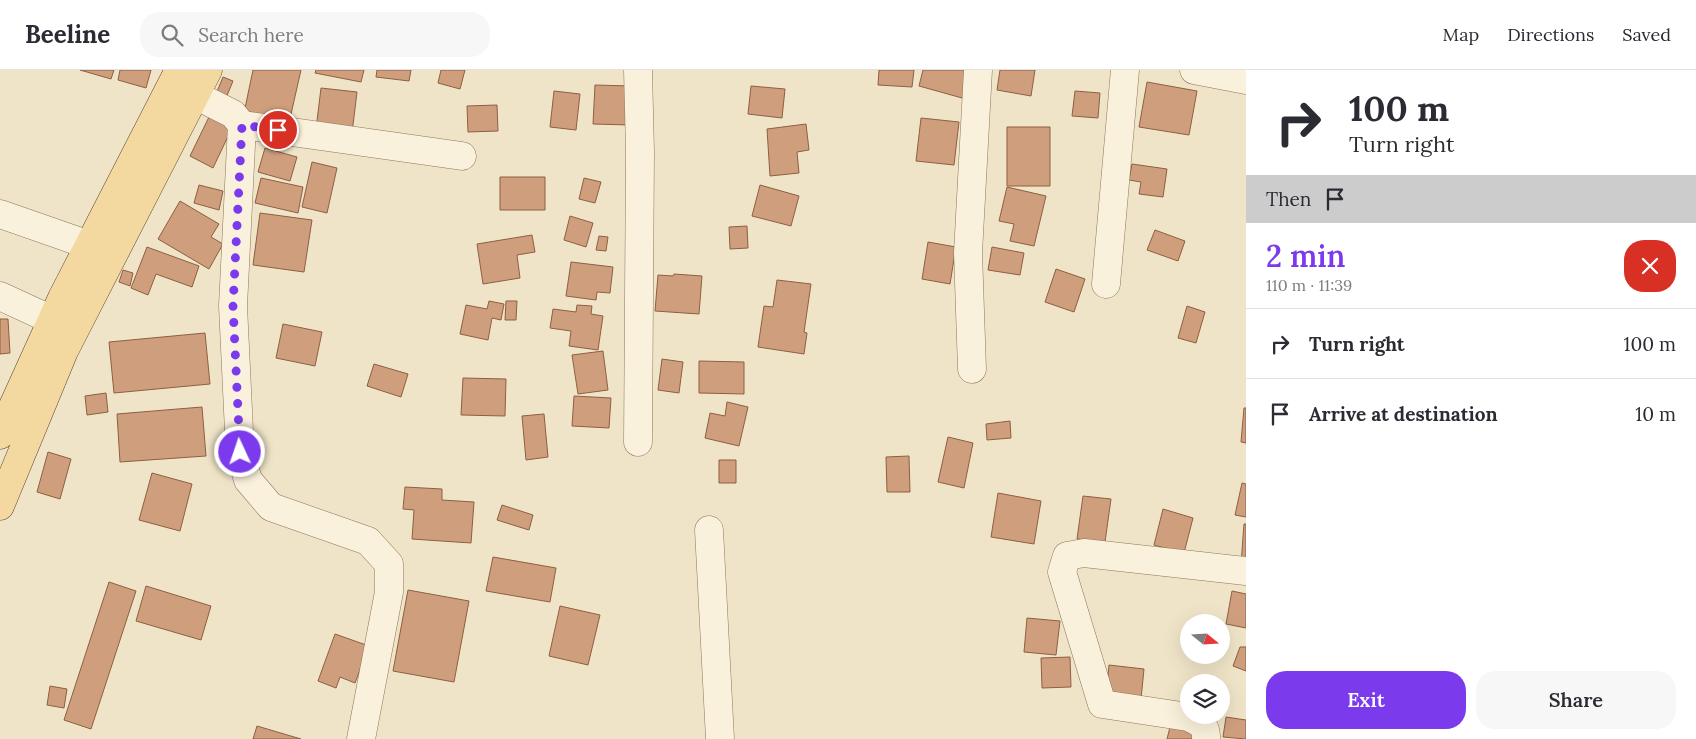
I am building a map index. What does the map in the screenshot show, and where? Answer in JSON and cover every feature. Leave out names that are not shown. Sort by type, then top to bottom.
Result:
[{"type":"main road","points":[[0,506],[139,176],[180,70]]},
{"type":"main road","points":[[0,436],[52,320],[90,245],[195,95],[208,70]]},
{"type":"street","points":[[638,70],[640,152],[638,442]]},
{"type":"street","points":[[972,369],[968,253],[978,70]]},
{"type":"street","points":[[1106,284],[1126,70]]},
{"type":"street","points":[[1194,70],[1246,80]]},
{"type":"street","points":[[195,95],[233,114],[242,125],[233,306],[240,452],[248,480],[271,507],[368,541],[389,564],[389,592],[361,739]]},
{"type":"street","points":[[242,125],[462,156]]},
{"type":"street","points":[[0,214],[90,245]]},
{"type":"street","points":[[0,296],[52,320]]},
{"type":"street","points":[[709,530],[720,739]]},
{"type":"street","points":[[1206,739],[1205,728],[1200,722],[1188,717],[1102,704],[1062,572],[1067,556],[1084,553],[1246,571]]},
{"type":"building","points":[[80,70],[114,70],[111,79]]},
{"type":"building","points":[[120,70],[151,70],[146,88],[118,80]]},
{"type":"building","points":[[253,70],[301,70],[289,123],[244,113]]},
{"type":"building","points":[[316,70],[364,70],[361,82],[315,73]]},
{"type":"building","points":[[377,70],[411,70],[409,81],[376,77]]},
{"type":"building","points":[[441,70],[465,70],[460,89],[438,83]]},
{"type":"building","points":[[879,70],[914,70],[912,87],[878,85]]},
{"type":"building","points":[[923,70],[970,70],[962,98],[919,86]]},
{"type":"building","points":[[1000,70],[1035,70],[1031,96],[997,90]]},
{"type":"building","points":[[223,77],[233,81],[226,98],[216,94]]},
{"type":"building","points":[[1147,82],[1197,91],[1189,135],[1139,127]]},
{"type":"building","points":[[595,85],[631,86],[630,125],[593,124]]},
{"type":"building","points":[[751,86],[785,89],[782,118],[748,114]]},
{"type":"building","points":[[321,88],[357,92],[352,133],[316,129]]},
{"type":"building","points":[[554,91],[580,94],[576,130],[550,127]]},
{"type":"building","points":[[1075,91],[1100,93],[1098,118],[1072,116]]},
{"type":"building","points":[[497,105],[498,131],[468,132],[467,106]]},
{"type":"building","points":[[209,117],[232,128],[213,168],[190,156]]},
{"type":"building","points":[[921,118],[959,122],[954,165],[916,161]]},
{"type":"building","points":[[806,124],[809,150],[797,152],[799,173],[770,176],[767,129]]},
{"type":"building","points":[[1007,127],[1050,127],[1050,186],[1007,186]]},
{"type":"building","points":[[265,148],[297,157],[290,181],[258,172]]},
{"type":"building","points":[[312,162],[337,168],[327,213],[302,207]]},
{"type":"building","points":[[1132,164],[1167,169],[1163,197],[1139,194],[1141,182],[1129,180]]},
{"type":"building","points":[[500,177],[545,177],[545,210],[500,210]]},
{"type":"building","points":[[261,178],[303,187],[298,213],[255,203]]},
{"type":"building","points":[[584,178],[601,182],[595,203],[579,199]]},
{"type":"building","points":[[199,185],[223,191],[219,210],[194,203]]},
{"type":"building","points":[[760,185],[799,196],[791,226],[752,216]]},
{"type":"building","points":[[1007,187],[1046,196],[1034,246],[1010,241],[1014,224],[999,221]]},
{"type":"building","points":[[180,201],[219,224],[211,237],[223,244],[209,269],[158,239]]},
{"type":"building","points":[[260,213],[312,220],[304,272],[253,265]]},
{"type":"building","points":[[570,216],[593,223],[586,247],[564,240]]},
{"type":"building","points":[[747,226],[748,248],[730,249],[729,227]]},
{"type":"building","points":[[1155,230],[1185,241],[1178,261],[1147,250]]},
{"type":"building","points":[[532,235],[535,252],[517,255],[520,278],[483,284],[477,244]]},
{"type":"building","points":[[599,236],[608,237],[606,251],[596,250]]},
{"type":"building","points":[[928,242],[956,247],[950,284],[922,279]]},
{"type":"building","points":[[147,247],[199,266],[192,287],[156,274],[148,295],[131,288]]},
{"type":"building","points":[[992,247],[1024,253],[1020,275],[988,270]]},
{"type":"building","points":[[571,262],[613,267],[610,293],[597,292],[596,300],[566,296]]},
{"type":"building","points":[[1056,269],[1085,279],[1074,312],[1045,302]]},
{"type":"building","points":[[123,270],[133,273],[130,286],[119,282]]},
{"type":"building","points":[[674,274],[702,276],[699,314],[655,311],[658,275],[673,276]]},
{"type":"building","points":[[777,280],[811,284],[804,332],[807,333],[804,354],[758,347],[764,306],[773,307]]},
{"type":"building","points":[[489,301],[504,304],[501,320],[492,318],[488,340],[460,334],[466,305],[487,309]]},
{"type":"building","points":[[506,301],[517,301],[516,320],[505,320]]},
{"type":"building","points":[[577,305],[592,306],[591,314],[603,316],[598,350],[569,346],[571,331],[550,328],[553,309],[576,312]]},
{"type":"building","points":[[1187,306],[1205,312],[1196,343],[1178,338]]},
{"type":"building","points":[[0,319],[8,319],[10,353],[0,354]]},
{"type":"building","points":[[283,324],[322,332],[315,366],[276,358]]},
{"type":"building","points":[[205,333],[210,384],[114,393],[109,342]]},
{"type":"building","points":[[603,351],[608,390],[578,394],[572,355]]},
{"type":"building","points":[[662,359],[683,362],[679,393],[658,390]]},
{"type":"building","points":[[699,361],[744,362],[744,394],[699,393]]},
{"type":"building","points":[[374,364],[408,374],[401,397],[367,386]]},
{"type":"building","points":[[463,378],[506,379],[505,416],[461,415]]},
{"type":"building","points":[[106,393],[108,412],[87,415],[85,396]]},
{"type":"building","points":[[574,396],[611,398],[609,428],[572,426]]},
{"type":"building","points":[[727,402],[748,407],[739,446],[705,438],[710,413],[725,416]]},
{"type":"building","points":[[202,407],[206,456],[120,462],[117,414]]},
{"type":"building","points":[[1244,408],[1246,408],[1246,443],[1241,442]]},
{"type":"building","points":[[544,414],[548,457],[526,460],[522,416]]},
{"type":"building","points":[[1010,421],[1011,438],[987,440],[986,424]]},
{"type":"building","points":[[948,437],[973,443],[964,488],[938,482]]},
{"type":"building","points":[[48,452],[71,459],[60,499],[37,492]]},
{"type":"building","points":[[909,456],[910,492],[887,492],[886,457]]},
{"type":"building","points":[[719,460],[736,460],[736,483],[719,483]]},
{"type":"building","points":[[152,473],[192,484],[180,531],[139,520]]},
{"type":"building","points":[[1242,483],[1246,484],[1246,517],[1235,515]]},
{"type":"building","points":[[405,487],[442,489],[442,500],[474,502],[471,543],[412,539],[414,510],[403,509]]},
{"type":"building","points":[[998,493],[1041,501],[1034,544],[991,537]]},
{"type":"building","points":[[1083,496],[1111,499],[1105,542],[1077,539]]},
{"type":"building","points":[[502,505],[533,515],[529,530],[497,520]]},
{"type":"building","points":[[1163,509],[1193,518],[1184,553],[1154,545]]},
{"type":"building","points":[[1244,524],[1246,524],[1246,564],[1241,564]]},
{"type":"building","points":[[493,557],[556,568],[550,602],[486,591]]},
{"type":"building","points":[[109,582],[136,591],[91,729],[64,720]]},
{"type":"building","points":[[146,586],[211,606],[201,640],[136,621]]},
{"type":"building","points":[[408,590],[469,601],[454,682],[393,671]]},
{"type":"building","points":[[1232,591],[1246,594],[1246,628],[1230,625],[1230,614],[1228,614]]},
{"type":"building","points":[[560,606],[600,615],[588,665],[549,656]]},
{"type":"building","points":[[1027,618],[1060,621],[1056,655],[1024,652]]},
{"type":"building","points":[[335,634],[369,646],[355,683],[340,677],[336,688],[318,681]]},
{"type":"building","points":[[1240,647],[1246,647],[1246,671],[1233,666]]},
{"type":"building","points":[[1070,657],[1071,687],[1042,688],[1041,658]]},
{"type":"building","points":[[1109,665],[1144,669],[1141,699],[1106,696]]},
{"type":"building","points":[[50,686],[67,689],[64,708],[47,705]]},
{"type":"building","points":[[1230,718],[1246,720],[1246,739],[1223,737],[1225,724],[1230,724]]},
{"type":"building","points":[[1171,723],[1198,730],[1195,739],[1167,739]]},
{"type":"building","points":[[257,726],[301,739],[253,739]]},
{"type":"route","points":[[240,452],[233,306],[242,125],[278,130]]}]
